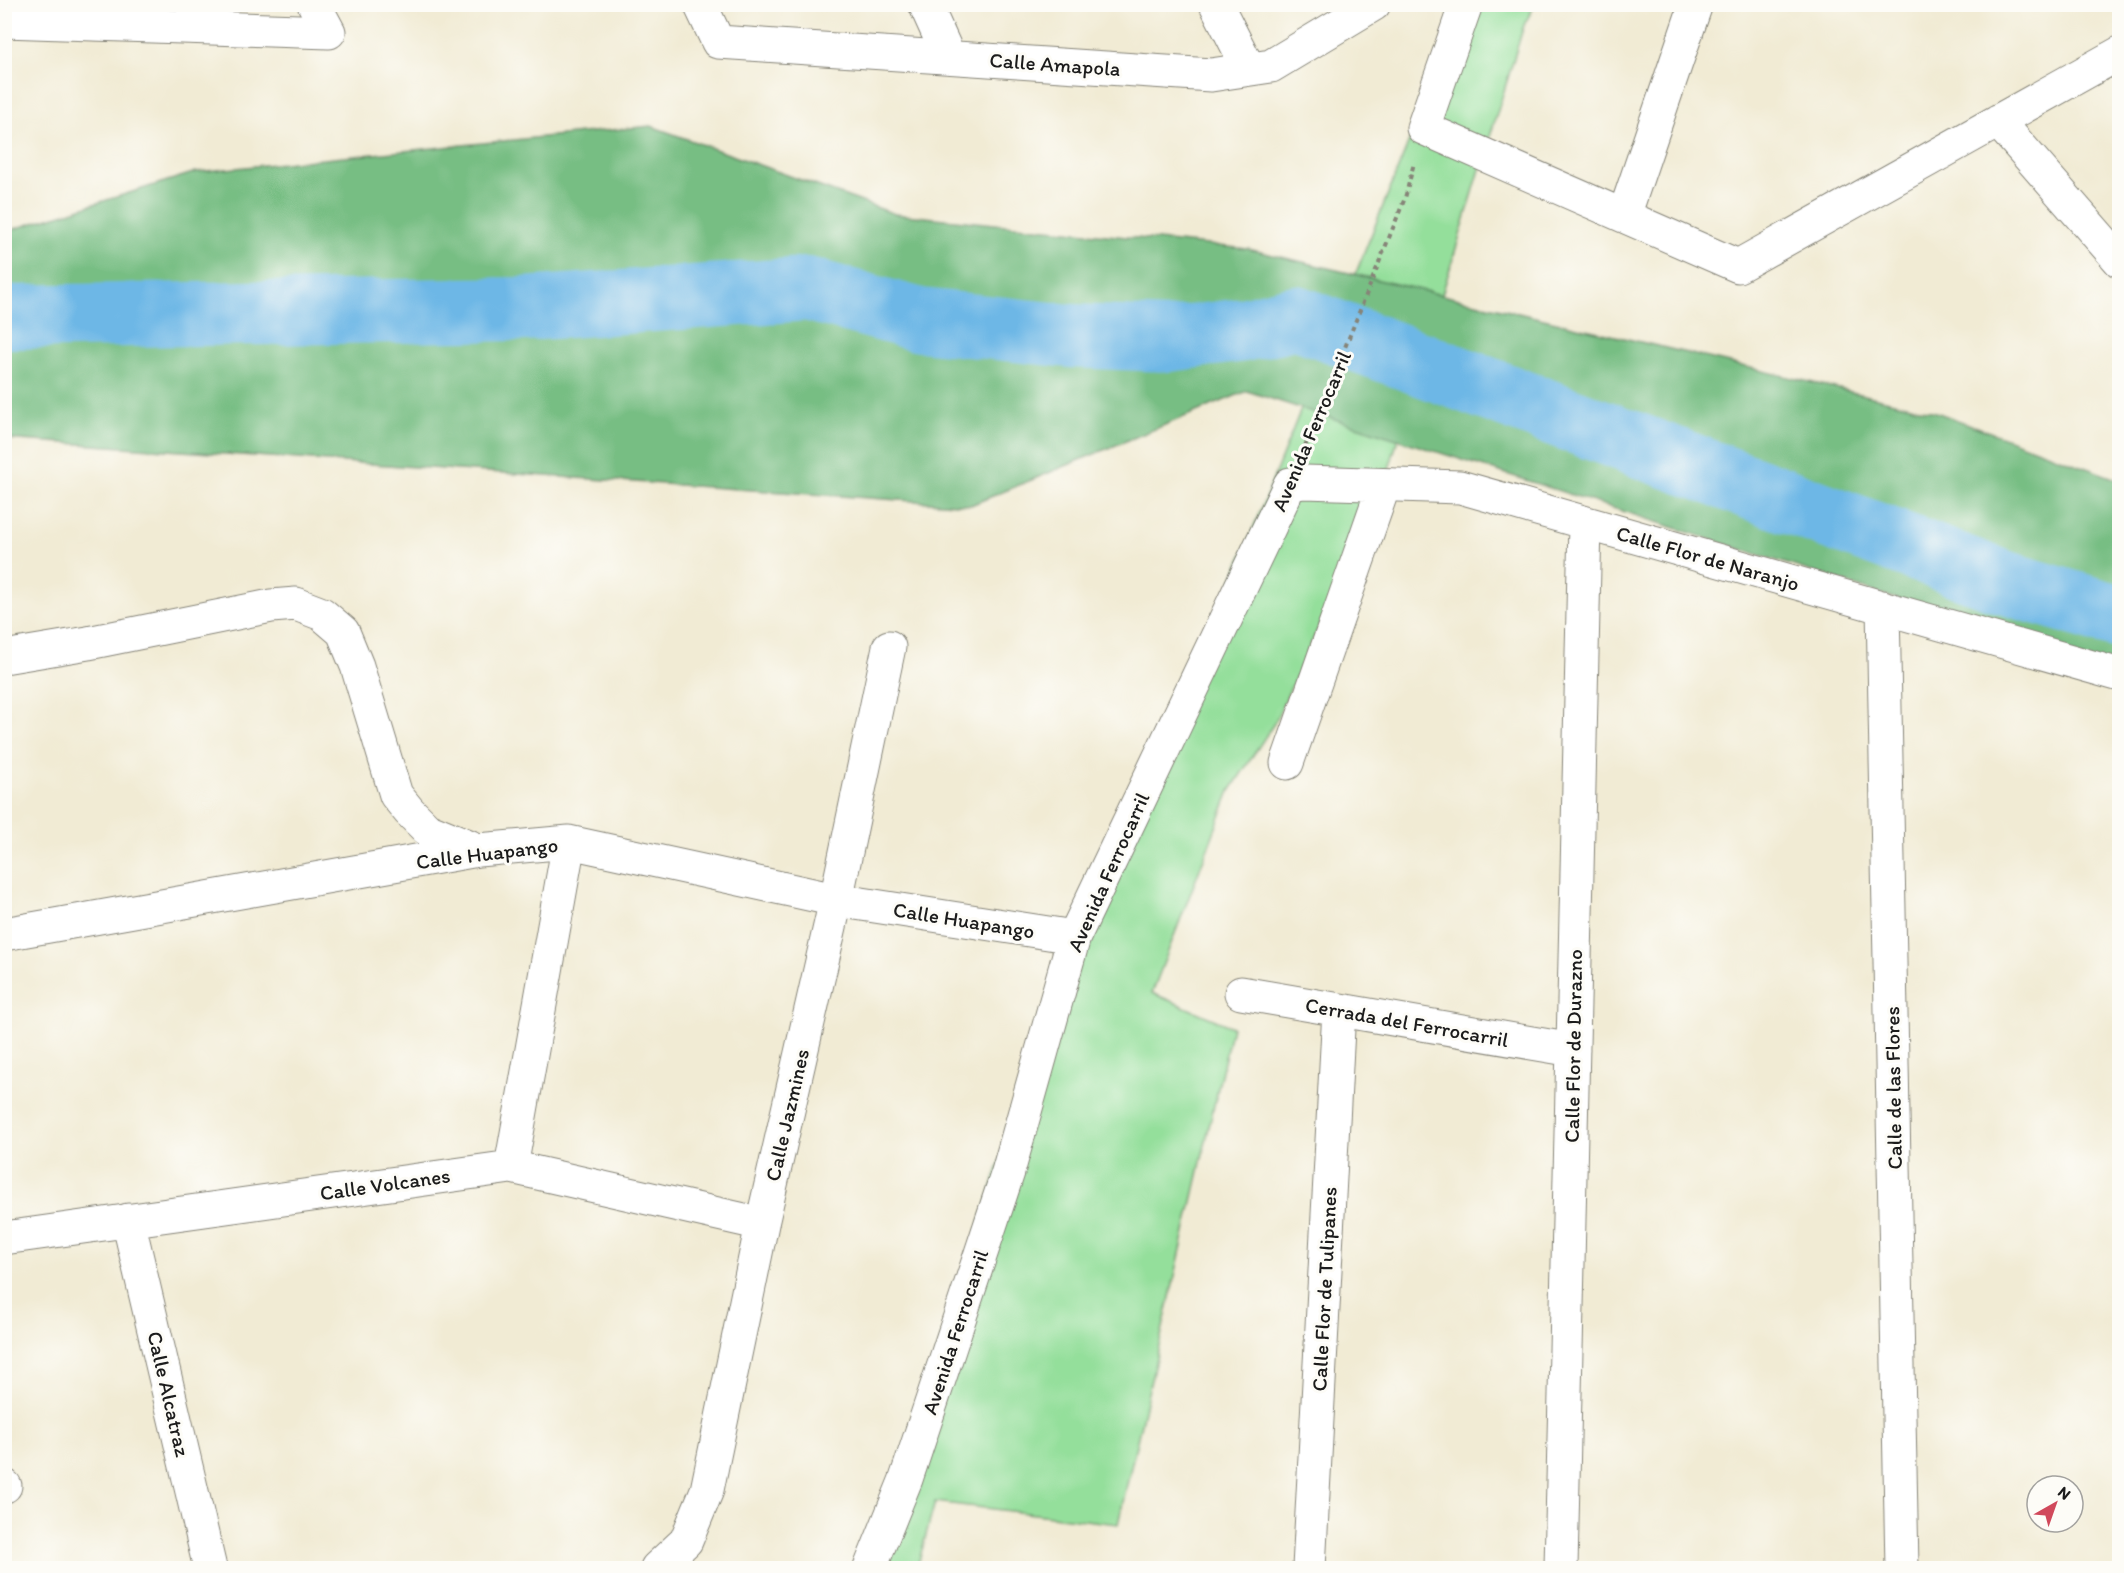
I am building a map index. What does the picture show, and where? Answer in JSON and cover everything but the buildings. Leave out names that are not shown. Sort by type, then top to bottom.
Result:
[{"type":"street","name":"Calle Amapola","points":[[700,4],[718,42],[1211,75],[1271,66],[1374,4]]},
{"type":"street","points":[[925,4],[949,57]]},
{"type":"street","points":[[1216,4],[1249,69]]},
{"type":"street","points":[[1466,4],[1422,128],[1738,266],[2120,53]]},
{"type":"street","points":[[1624,216],[1696,4]]},
{"type":"street","points":[[4,21],[32,14],[321,18]]},
{"type":"street","points":[[1998,121],[2120,261]]},
{"type":"street","name":"Calle Flor de Naranjo","points":[[1290,484],[1305,482],[1460,487],[2120,675]]},
{"type":"street","name":"Avenida Ferrocarril","points":[[870,1569],[906,1479],[1008,1172],[1074,937],[1290,484]]},
{"type":"street","points":[[1287,764],[1384,485]]},
{"type":"street","name":"Calle Flor de Durazno","points":[[1560,1569],[1585,523]]},
{"type":"street","points":[[4,657],[88,643],[271,606],[296,604],[322,614],[343,632],[357,666],[396,795],[409,812],[427,829],[478,850]]},
{"type":"street","name":"Calle de las Flores","points":[[1883,608],[1902,1569]]},
{"type":"street","name":"Calle Jazmines","points":[[657,1569],[686,1541],[707,1490],[762,1224],[836,900],[889,647]]},
{"type":"street","points":[[511,1167],[569,842]]},
{"type":"street","name":"Calle Huapango","points":[[4,934],[478,850],[569,842],[836,900],[1074,937]]},
{"type":"street","name":"Cerrada del Ferrocarril","points":[[1241,993],[1572,1050]]},
{"type":"street","name":"Calle Flor de Tulipanes","points":[[1309,1569],[1339,1010]]},
{"type":"street","name":"Calle Volcanes","points":[[4,1238],[511,1167],[762,1224]]},
{"type":"street","name":"Calle Alcatraz","points":[[128,1220],[210,1569]]},
{"type":"path","name":"Avenida Ferrocarril","points":[[1290,484],[1406,198]]},
{"type":"green space","points":[[1464,5],[1535,5],[1524,25],[1384,485],[1275,722],[1230,791],[1152,993],[1232,1027],[1118,1524],[935,1502],[917,1568],[866,1568],[1074,937],[1164,749]]},
{"type":"green space","points":[[651,126],[895,214],[1248,249],[1936,412],[2119,480],[2119,670],[1247,391],[971,505],[5,439],[4,232],[196,172]]},
{"type":"waterway","points":[[4,317],[524,309],[807,289],[920,320],[1071,336],[1168,340],[1243,330],[1296,317],[2003,582],[2120,617]]}]
